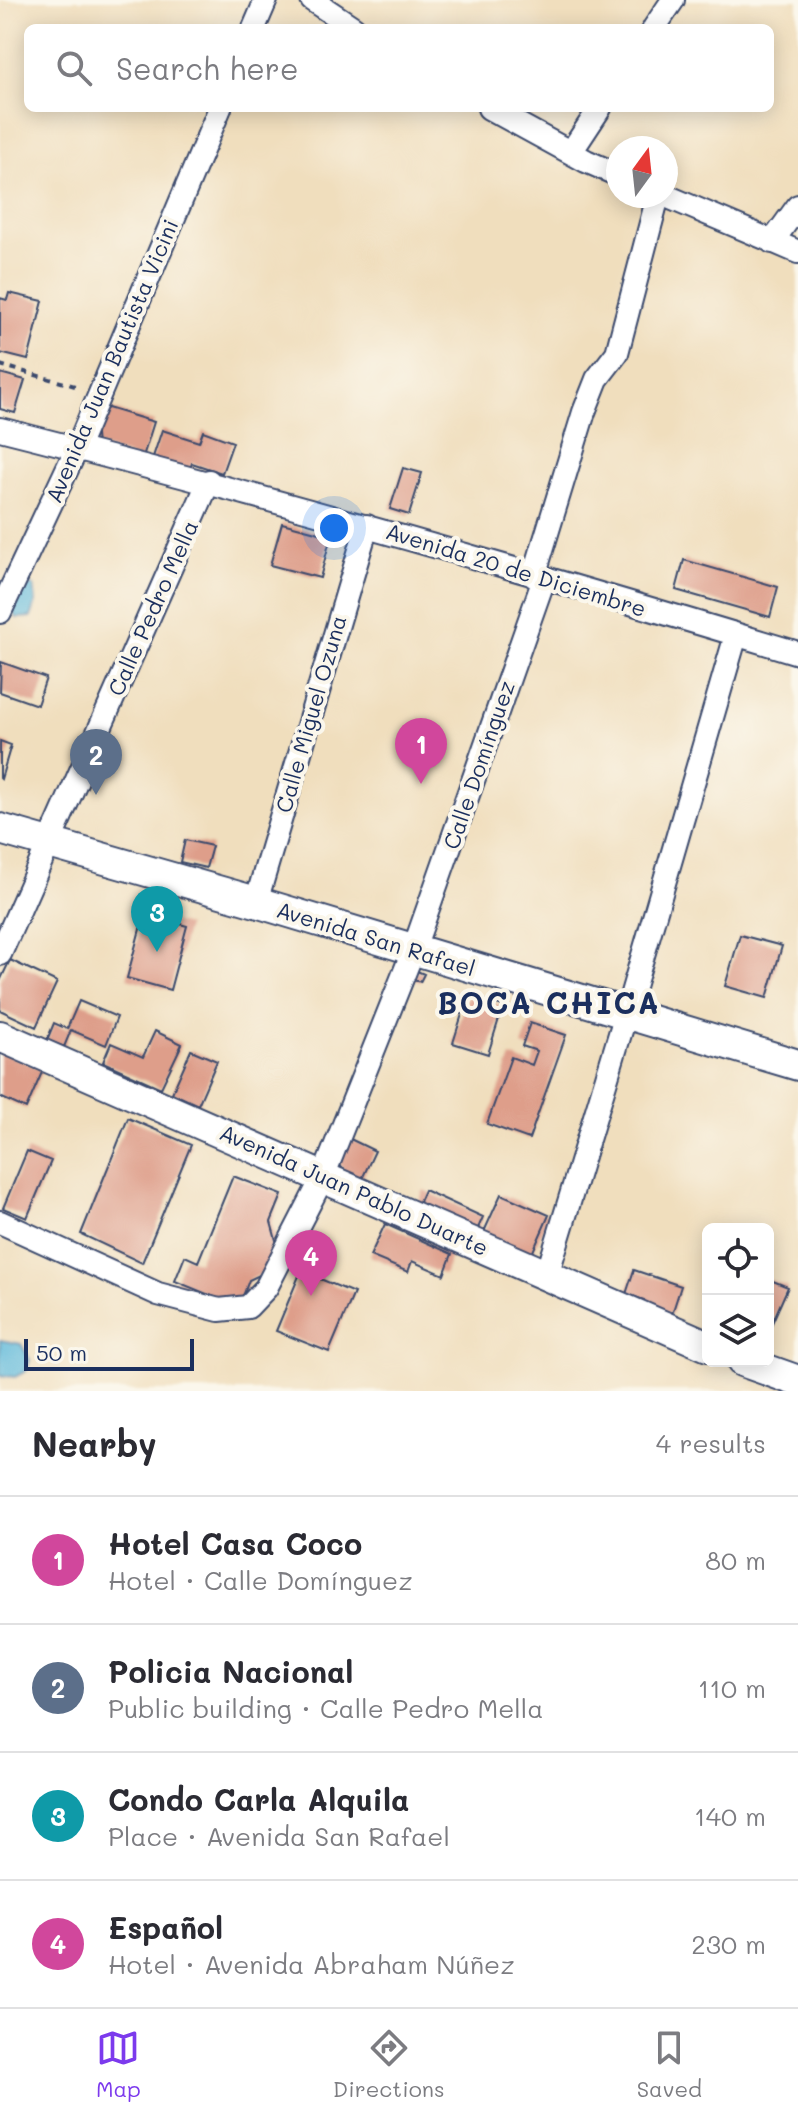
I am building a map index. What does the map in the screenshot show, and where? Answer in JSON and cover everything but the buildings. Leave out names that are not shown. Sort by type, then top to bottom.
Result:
[{"type":"street","points":[[256,24],[266,0]]},
{"type":"street","points":[[312,0],[348,24]]},
{"type":"street","points":[[657,24],[673,0]]},
{"type":"street","name":"Avenida Juan Bautista Vicini","points":[[0,612],[77,448],[218,112]]},
{"type":"street","points":[[496,112],[606,169]]},
{"type":"street","points":[[571,152],[597,112]]},
{"type":"street","points":[[678,201],[798,252]]},
{"type":"street","points":[[772,242],[798,206]]},
{"type":"street","name":"Calle Domínguez","points":[[0,1222],[158,1294],[219,1310],[248,1307],[266,1288],[323,1177],[413,951],[539,578],[584,412],[597,379],[617,353],[655,208]]},
{"type":"street","name":"Avenida 20 de Diciembre","points":[[0,429],[209,481],[798,653]]},
{"type":"street","name":"Calle Pedro Mella","points":[[0,954],[209,481]]},
{"type":"street","name":"Calle Miguel Ozuna","points":[[256,902],[367,526]]},
{"type":"street","points":[[547,1275],[736,635]]},
{"type":"street","name":"Avenida San Rafael","points":[[0,829],[256,902],[798,1065]]},
{"type":"street","name":"Avenida Juan Pablo Duarte","points":[[0,1036],[702,1343]]},
{"type":"street","points":[[759,1367],[798,1381]]},
{"type":"path","points":[[0,365],[75,386]]},
{"type":"water","points":[[34,586],[36,602],[31,617],[17,618],[13,612],[14,604],[22,589]]},
{"type":"water","points":[[0,1340],[21,1344],[30,1360],[26,1371],[15,1377],[0,1375]]},
{"type":"place","name":"Hotel Casa Coco","points":[[421,784]]},
{"type":"place","name":"Policia Nacional","points":[[96,795]]},
{"type":"place","name":"Condo Carla Alquila","points":[[157,952]]},
{"type":"place","name":"Español","points":[[311,1296]]},
{"type":"district","name":"BOCA CHICA","points":[[549,1004]]}]
